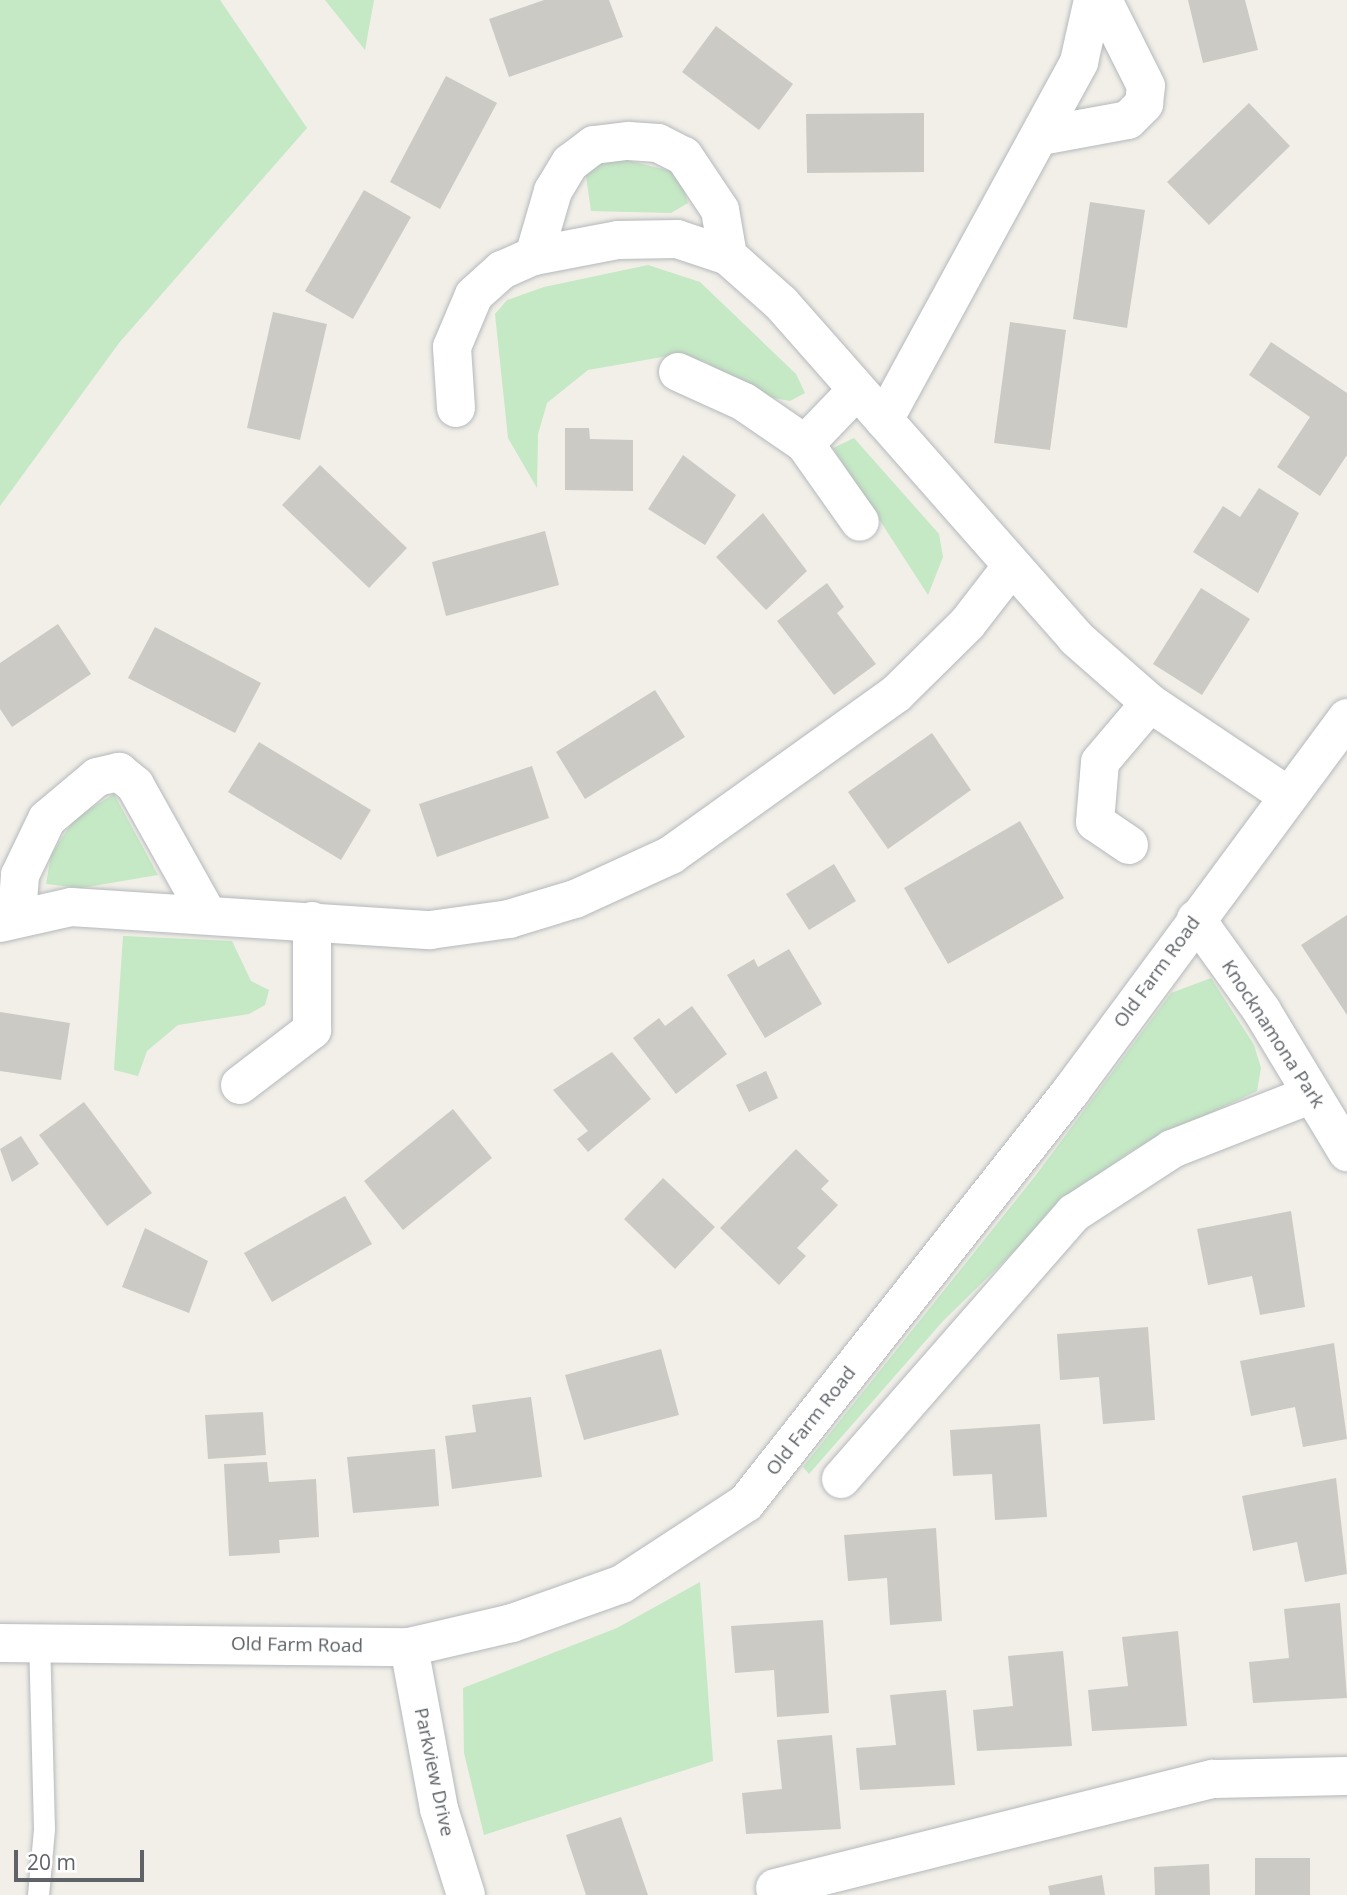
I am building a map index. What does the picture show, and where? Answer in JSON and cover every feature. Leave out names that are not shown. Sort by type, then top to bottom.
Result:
[{"type":"street","points":[[884,421],[1079,62],[1093,0]]},
{"type":"street","points":[[1041,135],[1128,120],[1144,104],[1146,86],[1103,0]]},
{"type":"street","points":[[534,256],[553,191],[570,163],[594,145],[629,141],[658,143],[684,156],[720,210],[728,256]]},
{"type":"street","points":[[456,408],[452,347],[474,295],[502,270],[534,256],[618,240],[677,239],[728,256],[781,303],[1076,638],[1150,703],[1287,796]]},
{"type":"street","points":[[678,372],[744,402],[805,444],[860,522]]},
{"type":"street","points":[[805,444],[856,391]]},
{"type":"street","points":[[206,912],[135,786],[119,772],[97,777],[47,819],[20,875],[8,919],[71,907],[206,912],[430,930],[509,919],[575,899],[671,855],[896,694],[967,624],[1011,567]]},
{"type":"street","points":[[1129,845],[1095,822],[1100,762],[1150,703]]},
{"type":"street","name":"Old Farm Road","points":[[0,1643],[409,1647],[512,1623],[622,1584],[746,1503],[1071,1091],[1347,718]]},
{"type":"street","name":"Knocknamona Park","points":[[1196,919],[1312,1094],[1347,1152]]},
{"type":"street","points":[[240,1085],[312,1030],[312,921]]},
{"type":"street","points":[[841,1479],[1074,1213],[1172,1149],[1312,1094]]},
{"type":"street","name":"Parkview Drive","points":[[409,1647],[439,1809],[466,1895]]},
{"type":"street","points":[[775,1888],[1213,1779],[1347,1776]]},
{"type":"lane","points":[[38,1895],[40,1643]]},
{"type":"green space","points":[[0,0],[220,0],[307,128],[119,343],[0,506]]},
{"type":"green space","points":[[325,0],[374,0],[365,50]]},
{"type":"green space","points":[[606,155],[679,173],[688,203],[671,213],[591,211],[585,169]]},
{"type":"green space","points":[[648,265],[700,282],[796,374],[805,393],[790,401],[769,397],[703,361],[668,356],[588,370],[547,403],[538,434],[537,488],[508,438],[495,314],[507,300],[544,287]]},
{"type":"green space","points":[[854,438],[939,534],[943,557],[928,595],[833,448]]},
{"type":"green space","points":[[114,794],[158,875],[81,888],[46,884],[51,855],[75,818]]},
{"type":"green space","points":[[123,936],[232,941],[251,981],[269,990],[265,1005],[249,1014],[178,1025],[147,1051],[138,1076],[114,1070]]},
{"type":"green space","points":[[1211,978],[1254,1045],[1261,1068],[1257,1091],[1133,1150],[1078,1189],[943,1321],[809,1474],[803,1467],[1036,1175],[1171,993]]},
{"type":"green space","points":[[700,1582],[713,1761],[484,1835],[464,1753],[463,1688],[617,1628]]},
{"type":"building","points":[[544,0],[609,0],[623,37],[509,77],[489,19]]},
{"type":"building","points":[[1188,0],[1245,0],[1258,50],[1203,63]]},
{"type":"building","points":[[716,26],[793,84],[759,130],[682,72]]},
{"type":"building","points":[[446,76],[497,103],[440,209],[390,182]]},
{"type":"building","points":[[1249,103],[1290,146],[1209,225],[1167,182]]},
{"type":"building","points":[[924,113],[924,172],[807,173],[806,114]]},
{"type":"building","points":[[364,190],[411,217],[353,319],[305,291]]},
{"type":"building","points":[[1090,202],[1145,210],[1127,328],[1073,319]]},
{"type":"building","points":[[273,312],[327,324],[300,440],[247,428]]},
{"type":"building","points":[[1010,322],[1066,330],[1050,450],[994,443]]},
{"type":"building","points":[[1271,342],[1347,393],[1347,455],[1320,496],[1277,467],[1310,417],[1249,375]]},
{"type":"building","points":[[565,428],[589,428],[590,439],[633,440],[633,491],[565,490]]},
{"type":"building","points":[[683,455],[736,495],[705,545],[648,509]]},
{"type":"building","points":[[320,465],[407,548],[369,588],[282,505]]},
{"type":"building","points":[[1259,488],[1299,513],[1258,593],[1193,552],[1223,506],[1240,517]]},
{"type":"building","points":[[763,513],[807,571],[766,610],[716,557]]},
{"type":"building","points":[[545,531],[559,585],[446,616],[432,562]]},
{"type":"building","points":[[827,583],[844,607],[837,613],[876,664],[834,695],[777,621]]},
{"type":"building","points":[[1201,588],[1250,619],[1202,695],[1153,664]]},
{"type":"building","points":[[58,624],[91,674],[12,727],[0,709],[0,663]]},
{"type":"building","points":[[155,627],[261,683],[235,733],[128,678]]},
{"type":"building","points":[[655,690],[685,737],[585,799],[556,752]]},
{"type":"building","points":[[932,733],[971,790],[888,849],[848,792]]},
{"type":"building","points":[[259,742],[371,810],[341,860],[228,792]]},
{"type":"building","points":[[532,766],[549,818],[437,857],[419,804]]},
{"type":"building","points":[[1020,821],[1064,898],[948,964],[904,888]]},
{"type":"building","points":[[834,864],[856,901],[809,930],[786,894]]},
{"type":"building","points":[[1347,915],[1347,1015],[1301,945]]},
{"type":"building","points":[[789,949],[822,1004],[765,1038],[727,975],[754,959],[758,967]]},
{"type":"building","points":[[692,1006],[727,1054],[676,1094],[633,1038],[659,1018],[665,1026]]},
{"type":"building","points":[[0,1012],[70,1023],[61,1080],[0,1071]]},
{"type":"building","points":[[612,1052],[651,1099],[588,1152],[577,1139],[588,1131],[553,1090]]},
{"type":"building","points":[[766,1071],[778,1098],[749,1112],[736,1085]]},
{"type":"building","points":[[84,1102],[152,1193],[107,1226],[39,1135]]},
{"type":"building","points":[[453,1109],[492,1158],[403,1230],[364,1181]]},
{"type":"building","points":[[21,1136],[39,1164],[12,1182],[0,1149]]},
{"type":"building","points":[[796,1149],[829,1181],[821,1189],[838,1205],[797,1248],[806,1256],[779,1285],[720,1228]]},
{"type":"building","points":[[663,1178],[715,1227],[675,1269],[624,1219]]},
{"type":"building","points":[[345,1196],[372,1244],[272,1302],[244,1253]]},
{"type":"building","points":[[1291,1211],[1305,1307],[1260,1315],[1252,1276],[1208,1285],[1197,1229]]},
{"type":"building","points":[[145,1228],[208,1261],[189,1313],[122,1287]]},
{"type":"building","points":[[1148,1327],[1155,1420],[1103,1424],[1099,1377],[1060,1380],[1057,1334]]},
{"type":"building","points":[[1334,1343],[1347,1439],[1303,1447],[1295,1407],[1251,1416],[1240,1361]]},
{"type":"building","points":[[661,1349],[679,1415],[584,1440],[565,1375]]},
{"type":"building","points":[[531,1397],[542,1477],[452,1489],[445,1436],[476,1432],[472,1405]]},
{"type":"building","points":[[263,1412],[266,1455],[208,1459],[205,1415]]},
{"type":"building","points":[[1040,1424],[1047,1517],[995,1520],[992,1474],[953,1476],[950,1430]]},
{"type":"building","points":[[435,1449],[439,1506],[353,1513],[347,1457]]},
{"type":"building","points":[[267,1462],[269,1482],[316,1479],[319,1537],[279,1540],[280,1553],[229,1556],[224,1464]]},
{"type":"building","points":[[1336,1478],[1347,1574],[1305,1582],[1297,1542],[1253,1551],[1242,1496]]},
{"type":"building","points":[[936,1528],[942,1621],[890,1625],[887,1578],[848,1581],[844,1535]]},
{"type":"building","points":[[1340,1603],[1347,1698],[1253,1703],[1249,1662],[1289,1658],[1284,1609]]},
{"type":"building","points":[[823,1620],[829,1713],[777,1717],[774,1670],[735,1673],[731,1626]]},
{"type":"building","points":[[1178,1631],[1187,1726],[1092,1731],[1088,1690],[1128,1686],[1122,1637]]},
{"type":"building","points":[[1063,1651],[1072,1746],[977,1751],[973,1710],[1013,1706],[1008,1656]]},
{"type":"building","points":[[946,1690],[955,1785],[860,1790],[856,1748],[896,1745],[890,1695]]},
{"type":"building","points":[[832,1735],[841,1829],[746,1834],[742,1793],[782,1789],[777,1740]]},
{"type":"building","points":[[621,1817],[648,1895],[586,1895],[566,1835]]},
{"type":"building","points":[[1255,1858],[1310,1858],[1310,1895],[1255,1895]]},
{"type":"building","points":[[1209,1864],[1210,1895],[1155,1895],[1154,1867]]},
{"type":"building","points":[[1102,1875],[1105,1895],[1050,1895],[1048,1886]]}]
